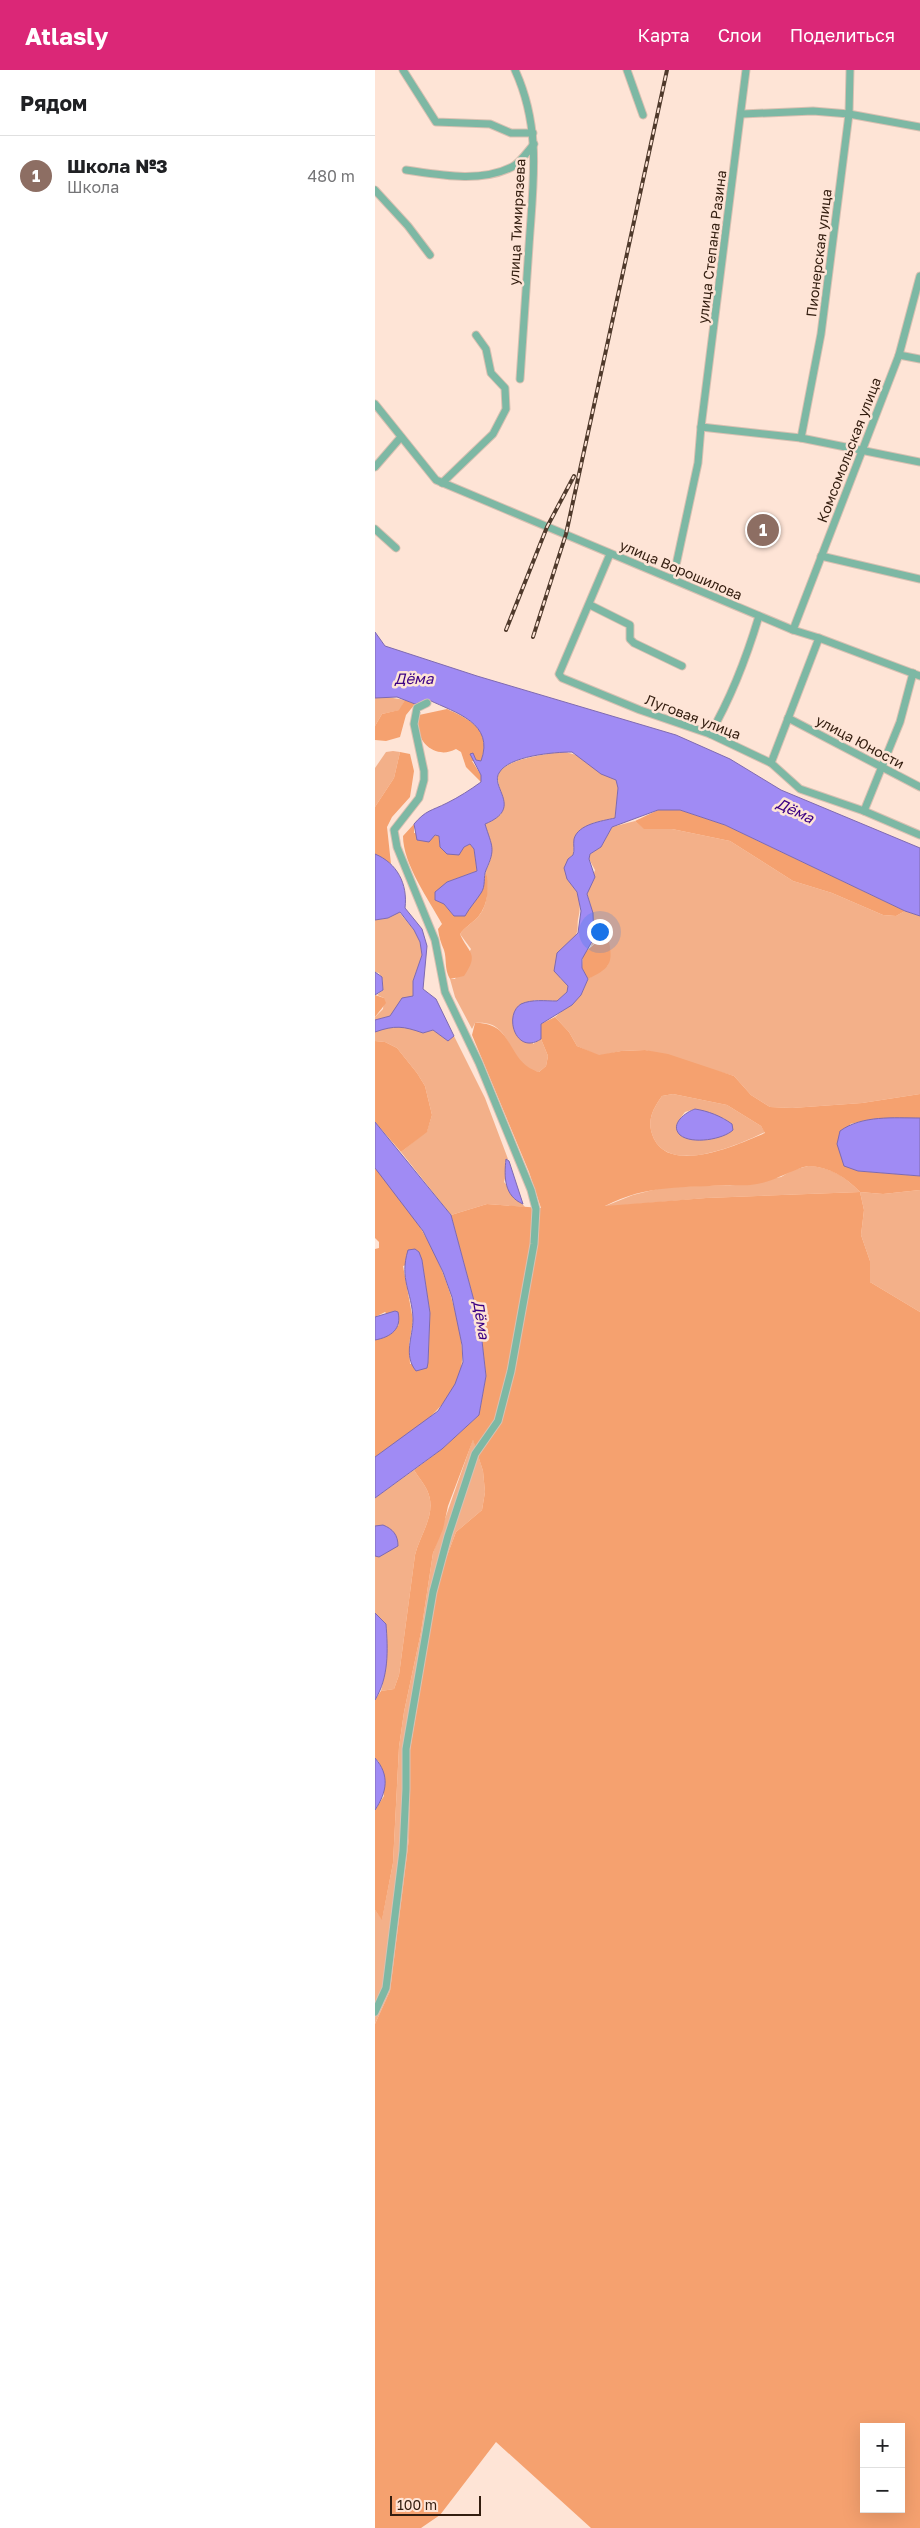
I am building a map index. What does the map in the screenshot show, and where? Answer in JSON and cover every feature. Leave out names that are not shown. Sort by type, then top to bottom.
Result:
[{"type":"street","points":[[403,70],[436,122],[490,124],[511,133],[533,133]]},
{"type":"street","name":"улица Тимирязева","points":[[515,70],[526,95],[534,144],[534,179],[520,379]]},
{"type":"street","points":[[627,70],[643,115]]},
{"type":"street","name":"улица Степана Разина","points":[[673,579],[698,463],[746,70]]},
{"type":"street","name":"Пионерская улица","points":[[801,438],[821,334],[849,114],[850,70]]},
{"type":"street","points":[[742,114],[813,111],[849,114],[920,127]]},
{"type":"street","points":[[406,170],[442,176],[493,173],[514,166],[534,144]]},
{"type":"street","points":[[375,190],[397,213],[430,255]]},
{"type":"street","name":"Комсомольская улица","points":[[793,630],[899,355],[920,276]]},
{"type":"street","points":[[375,404],[439,482],[493,434],[506,409],[505,388],[491,373],[486,349],[476,335]]},
{"type":"street","points":[[899,355],[920,359]]},
{"type":"street","points":[[701,427],[801,438],[920,462]]},
{"type":"street","points":[[375,467],[401,437]]},
{"type":"street","name":"улица Ворошилова","points":[[439,482],[793,630],[917,675]]},
{"type":"street","points":[[375,529],[396,548]]},
{"type":"street","points":[[610,554],[590,605],[630,625],[630,639],[633,643],[681,666]]},
{"type":"street","points":[[821,556],[920,578]]},
{"type":"street","name":"Луговая улица","points":[[590,605],[559,674],[562,678],[640,710],[710,734],[771,763],[800,789],[865,811],[920,835]]},
{"type":"street","points":[[710,734],[722,714],[750,645],[759,616]]},
{"type":"street","points":[[771,763],[819,638]]},
{"type":"street","points":[[865,811],[917,675]]},
{"type":"street","points":[[375,2012],[387,1988],[403,1851],[406,1789],[405,1749],[433,1592],[448,1536],[475,1454],[498,1421],[511,1371],[534,1244],[536,1209],[531,1190],[479,1063],[445,992],[435,940],[397,847],[394,830],[419,798],[423,780],[424,771],[414,724],[417,708],[427,703]]},
{"type":"street","name":"улица Юности","points":[[788,718],[880,768],[920,787]]},
{"type":"shaded area","points":[[381,696],[405,700],[400,710],[382,714],[375,726],[375,698]]},
{"type":"shaded area","points":[[405,700],[415,704],[406,715],[400,737],[386,741],[375,740],[375,726],[382,714],[399,710]]},
{"type":"shaded area","points":[[447,709],[471,722],[481,734],[484,741],[484,750],[481,761],[472,761],[481,775],[481,782],[466,767],[461,752],[456,749],[448,752],[433,750],[422,739],[418,724],[419,715]]},
{"type":"shaded area","points":[[386,752],[400,752],[394,778],[375,807],[375,768]]},
{"type":"shaded area","points":[[400,752],[410,754],[414,771],[410,797],[392,817],[387,827],[391,864],[375,854],[375,807],[394,778]]},
{"type":"shaded area","points":[[558,752],[581,758],[616,780],[618,788],[615,818],[593,823],[574,845],[573,855],[568,859],[567,879],[579,897],[580,908],[577,933],[560,978],[569,986],[567,992],[557,1001],[534,1000],[533,1044],[541,1039],[548,1056],[546,1066],[539,1072],[528,1070],[520,1063],[507,1039],[495,1027],[475,1023],[472,1029],[455,997],[450,979],[455,979],[471,949],[460,934],[482,912],[486,901],[486,870],[491,854],[485,824],[501,814],[502,801],[498,780],[499,773],[512,763]]},
{"type":"shaded area","points":[[658,810],[680,810],[725,825],[905,911],[896,916],[883,915],[832,893],[793,881],[730,841],[672,829],[644,829],[635,821]]},
{"type":"shaded area","points":[[635,821],[645,829],[672,829],[730,841],[793,881],[832,893],[883,915],[896,916],[905,911],[920,916],[920,1094],[862,1103],[792,1108],[770,1107],[751,1095],[734,1076],[645,1050],[621,1051],[599,1056],[577,1046],[569,1032],[555,1017],[581,995],[588,979],[608,965],[610,948],[600,939],[591,946],[594,933],[593,920],[587,894],[595,870],[589,859],[590,854],[601,847],[612,827]]},
{"type":"shaded area","points":[[414,824],[414,833],[439,836],[440,847],[464,847],[470,844],[474,849],[477,871],[447,882],[444,904],[454,916],[467,908],[476,898],[483,885],[486,870],[488,889],[482,912],[460,934],[472,958],[464,976],[450,979],[448,975],[445,953],[438,929],[442,924],[418,882],[407,858],[403,836]]},
{"type":"shaded area","points":[[399,912],[414,930],[420,942],[422,955],[413,981],[413,996],[390,1016],[375,1020],[375,1017],[383,1009],[384,998],[377,995],[383,990],[383,981],[379,973],[375,972],[375,920],[388,918]]},
{"type":"shaded area","points":[[605,938],[609,942],[610,962],[604,969],[588,979],[582,968],[583,954],[600,939]]},
{"type":"shaded area","points":[[375,995],[384,998],[386,1003],[375,1017]]},
{"type":"shaded area","points":[[555,1017],[569,1032],[577,1046],[599,1055],[621,1051],[645,1050],[668,1054],[734,1076],[751,1095],[770,1107],[792,1108],[862,1103],[920,1094],[920,1118],[867,1120],[850,1124],[858,1171],[920,1176],[920,1190],[883,1194],[860,1192],[864,1210],[861,1235],[870,1261],[870,1282],[920,1312],[920,2528],[591,2528],[496,2442],[440,2515],[421,2528],[375,2528],[375,2024],[390,1991],[409,1838],[410,1750],[439,1577],[456,1532],[482,1510],[485,1492],[483,1471],[473,1440],[448,1506],[443,1529],[433,1553],[421,1632],[404,1712],[399,1747],[393,1863],[382,1920],[375,1910],[375,1810],[384,1796],[379,1762],[375,1758],[375,1700],[381,1691],[394,1689],[399,1675],[415,1555],[429,1515],[430,1499],[427,1490],[414,1470],[442,1449],[479,1415],[486,1376],[480,1323],[451,1215],[487,1204],[541,1208],[529,1172],[472,1035],[475,1023],[488,1024],[498,1029],[520,1060],[528,1067],[539,1072],[546,1066],[548,1056],[541,1039],[541,1024]],"holes":[[[673,1094],[727,1105],[761,1126],[765,1133],[707,1154],[690,1156],[675,1155],[663,1150],[654,1139],[650,1127],[651,1116],[662,1096]],[[808,1166],[830,1170],[848,1181],[860,1192],[706,1198],[605,1206],[651,1190],[757,1184]]]},
{"type":"shaded area","points":[[391,1026],[407,1027],[423,1033],[433,1030],[448,1041],[454,1036],[485,1098],[508,1159],[505,1162],[507,1171],[504,1182],[525,1207],[487,1204],[451,1215],[401,1152],[427,1131],[432,1115],[425,1086],[417,1073],[397,1048],[385,1042],[375,1041],[375,1032]]},
{"type":"shaded area","points":[[375,1041],[385,1042],[397,1048],[417,1073],[425,1086],[432,1115],[427,1132],[401,1152],[375,1122]]},
{"type":"shaded area","points":[[673,1094],[727,1105],[761,1126],[765,1132],[707,1154],[675,1155],[663,1150],[654,1139],[650,1127],[651,1116],[662,1096]],"holes":[[[695,1109],[725,1119],[724,1135],[699,1140],[679,1120],[685,1112]]]},
{"type":"shaded area","points":[[808,1166],[824,1168],[837,1173],[860,1192],[706,1198],[603,1207],[633,1195],[665,1187],[735,1185],[781,1177],[793,1170]]},
{"type":"shaded area","points":[[375,1168],[390,1184],[427,1238],[452,1299],[462,1345],[462,1360],[456,1383],[441,1406],[421,1425],[375,1457],[375,1340],[399,1325],[385,1312],[375,1317],[375,1249],[379,1248],[379,1242],[375,1238]],"holes":[[[422,1260],[430,1313],[428,1363],[410,1364],[409,1345],[413,1320],[403,1266]]]},
{"type":"shaded area","points":[[920,1190],[920,1312],[870,1282],[870,1261],[861,1235],[864,1210],[860,1192],[883,1194]]},
{"type":"shaded area","points":[[473,1439],[483,1471],[485,1492],[482,1510],[456,1532],[439,1577],[410,1750],[409,1838],[390,1991],[375,2024],[375,1910],[382,1919],[393,1863],[399,1747],[404,1712],[421,1632],[433,1553]]},
{"type":"shaded area","points":[[414,1470],[427,1490],[430,1499],[429,1515],[415,1555],[399,1675],[394,1689],[381,1691],[386,1666],[387,1641],[386,1624],[375,1613],[375,1498]]},
{"type":"water","name":"Дёма","points":[[375,632],[385,646],[477,676],[676,735],[730,759],[781,790],[920,848],[920,916],[905,911],[725,825],[680,810],[658,810],[612,827],[601,847],[590,854],[589,859],[595,877],[587,894],[593,913],[594,938],[582,959],[582,968],[588,979],[581,995],[572,1005],[541,1024],[541,1039],[532,1043],[525,1042],[515,1032],[513,1016],[516,1009],[521,1004],[530,1001],[557,1001],[567,992],[568,986],[554,971],[557,953],[578,933],[581,911],[577,892],[567,879],[564,868],[568,859],[573,855],[574,839],[580,830],[591,824],[615,818],[618,788],[616,780],[601,774],[572,752],[532,756],[504,767],[497,779],[503,798],[504,805],[502,811],[496,818],[485,824],[492,852],[485,873],[483,890],[465,916],[454,916],[444,904],[435,900],[435,892],[447,882],[477,871],[474,849],[470,844],[464,847],[459,855],[447,854],[440,847],[439,836],[435,835],[429,842],[417,840],[414,824],[425,813],[469,791],[481,782],[481,775],[470,754],[473,753],[476,760],[481,761],[484,748],[483,737],[478,728],[470,721],[429,700],[415,704],[397,697],[375,698]]},
{"type":"water","points":[[375,854],[389,863],[399,875],[405,891],[405,908],[422,929],[427,946],[423,989],[436,999],[454,1036],[448,1041],[433,1030],[423,1033],[394,1027],[375,1032],[375,1020],[390,1016],[402,998],[413,996],[413,981],[422,955],[420,942],[414,930],[400,912],[388,918],[375,920]]},
{"type":"water","points":[[375,972],[382,977],[383,990],[375,995]]},
{"type":"water","points":[[695,1109],[723,1119],[732,1124],[733,1130],[723,1136],[708,1140],[685,1138],[680,1135],[676,1127],[683,1116]]},
{"type":"water","points":[[879,1118],[920,1118],[920,1176],[858,1171],[844,1166],[837,1144],[840,1131],[858,1122]]},
{"type":"water","points":[[375,1122],[451,1215],[480,1323],[486,1376],[479,1415],[442,1449],[375,1498],[375,1457],[438,1411],[455,1384],[463,1362],[462,1345],[452,1297],[443,1272],[423,1231],[375,1168]]},
{"type":"water","points":[[506,1159],[509,1161],[523,1204],[517,1201],[509,1191],[505,1179]]},
{"type":"water","points":[[415,1249],[419,1252],[422,1260],[430,1313],[427,1368],[416,1371],[412,1365],[409,1352],[413,1319],[405,1278],[408,1250]]},
{"type":"water","points":[[395,1311],[398,1312],[399,1318],[397,1328],[386,1337],[375,1340],[375,1317]]},
{"type":"water","points":[[383,1525],[390,1528],[394,1533],[398,1546],[379,1557],[375,1556],[375,1526]]},
{"type":"water","points":[[375,1613],[386,1624],[387,1663],[383,1682],[375,1700]]},
{"type":"water","points":[[375,1758],[383,1771],[385,1784],[382,1797],[375,1810]]},
{"type":"railway","points":[[533,637],[566,534],[667,70]]},
{"type":"railway","points":[[506,630],[547,527],[574,476]]},
{"type":"place","name":"Школа №3","points":[[763,530]]}]
